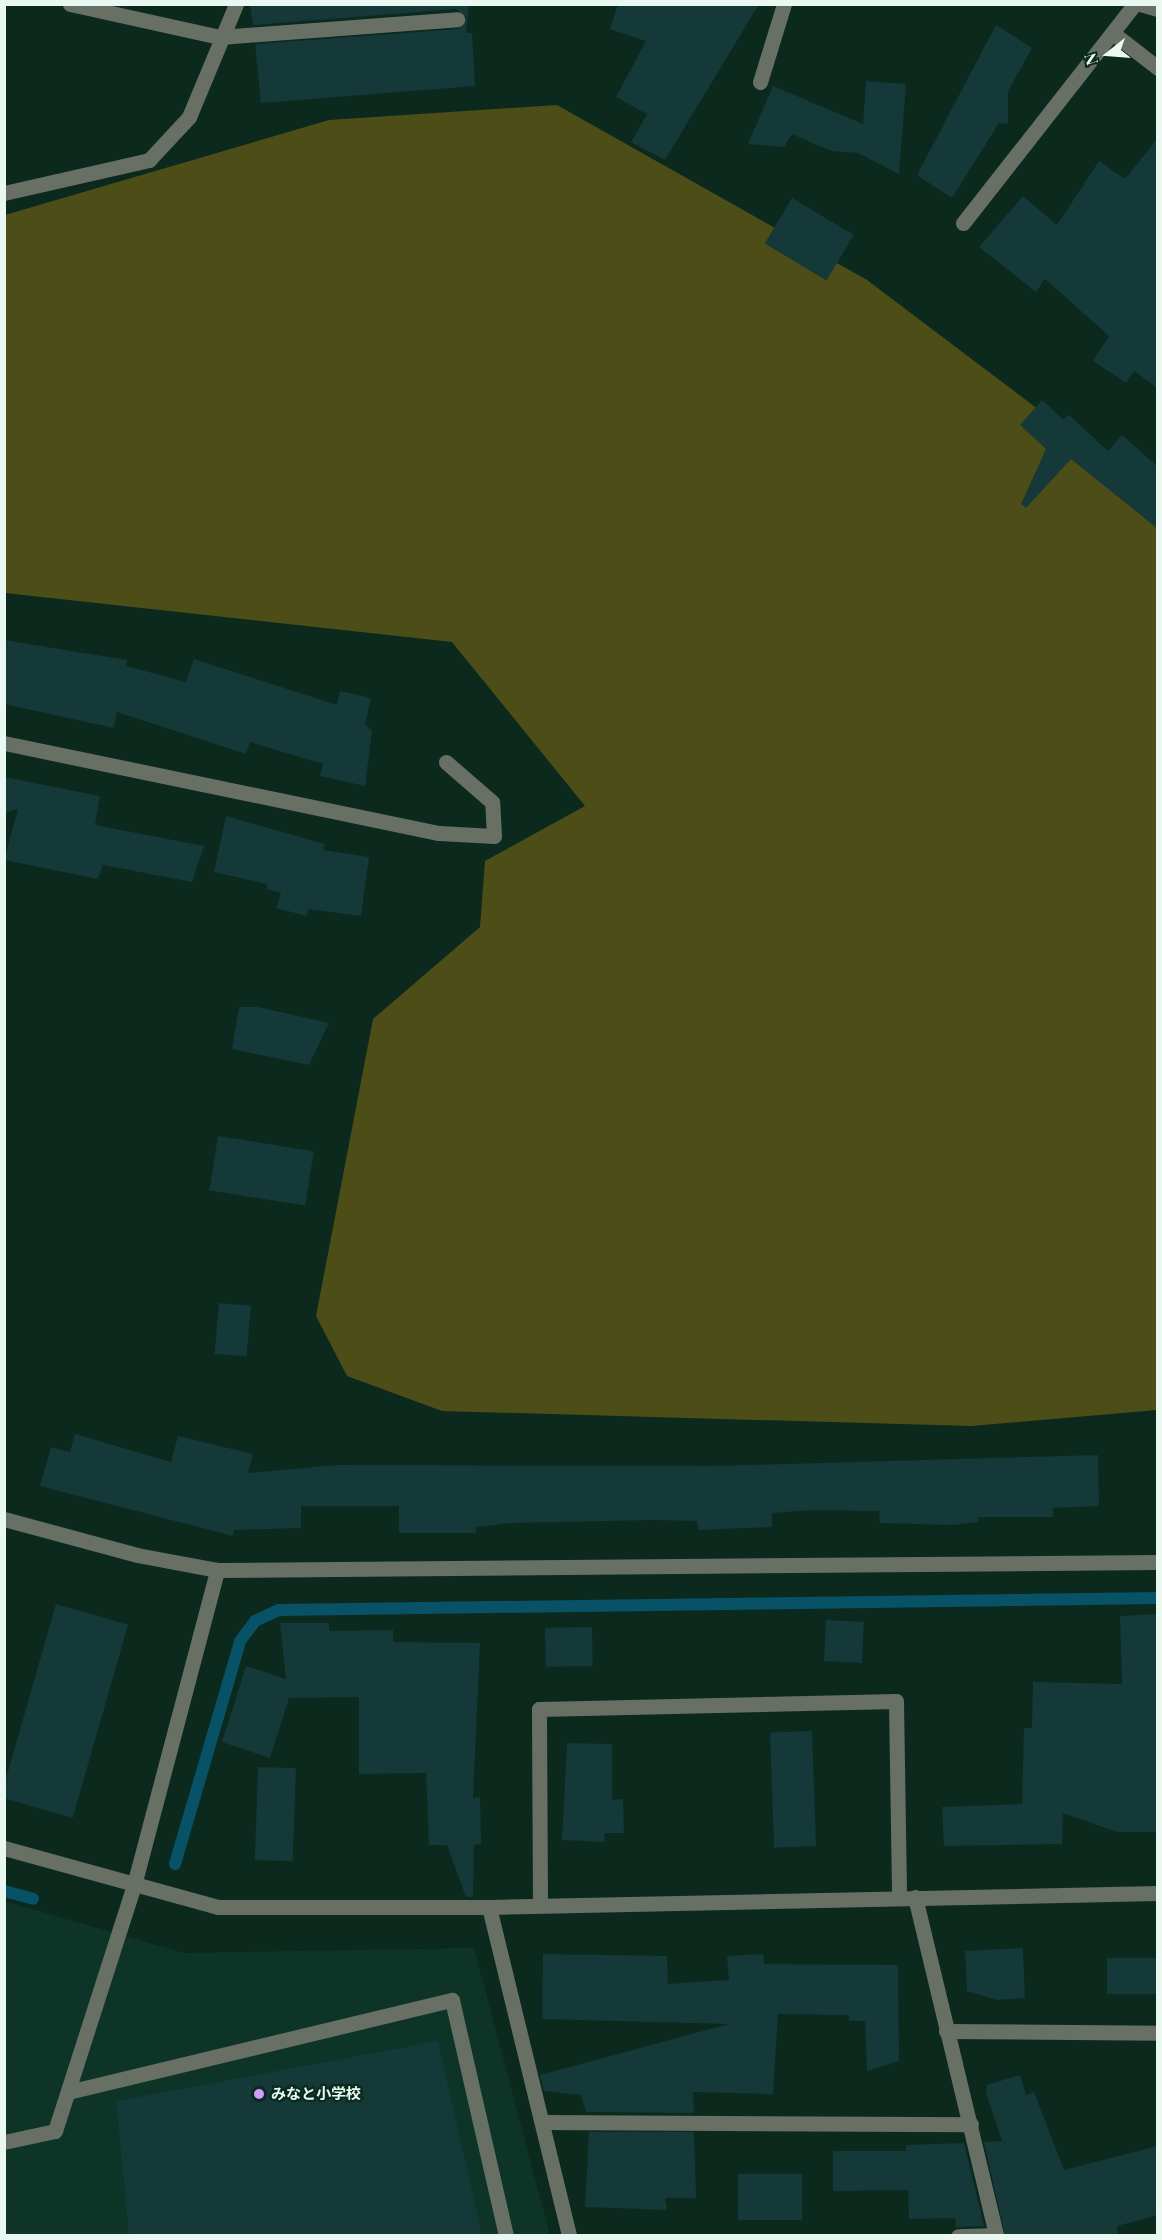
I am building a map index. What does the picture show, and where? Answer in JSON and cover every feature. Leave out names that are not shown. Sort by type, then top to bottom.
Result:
[{"type":"street","points":[[70,4],[220,37],[457,19]]},
{"type":"street","points":[[4,193],[149,160],[189,117],[220,37],[236,4]]},
{"type":"street","points":[[760,82],[784,4]]},
{"type":"street","points":[[963,223],[1114,34],[1134,4]]},
{"type":"street","points":[[1140,4],[1158,9]]},
{"type":"street","points":[[1114,34],[1158,68]]},
{"type":"street","points":[[4,743],[439,833],[494,836],[492,802],[446,762]]},
{"type":"street","points":[[4,1519],[137,1555],[217,1570],[1158,1562]]},
{"type":"street","points":[[4,2142],[56,2130],[134,1885],[217,1570]]},
{"type":"street","points":[[540,1904],[539,1709],[896,1701],[898,1897]]},
{"type":"street","points":[[4,1848],[218,1907],[489,1907],[540,1904],[1158,1893]]},
{"type":"street","points":[[915,1898],[997,2235],[958,2235]]},
{"type":"street","points":[[489,1907],[569,2235]]},
{"type":"street","points":[[68,2092],[452,2000],[506,2235]]},
{"type":"street","points":[[946,2031],[1158,2033]]},
{"type":"street","points":[[543,2122],[971,2124]]},
{"type":"shaded area","points":[[557,105],[867,280],[1157,499],[1157,1410],[971,1426],[442,1411],[347,1376],[316,1316],[373,1019],[480,927],[485,861],[585,806],[452,642],[5,593],[5,215],[329,120]]},
{"type":"shaded area","name":"みなと小学校","points":[[4,1901],[184,1953],[474,1948],[550,2235],[5,2235]]},
{"type":"building","points":[[250,4],[469,4],[466,33],[472,33],[475,86],[261,103],[255,44],[458,29],[467,18],[456,9],[253,25]]},
{"type":"building","points":[[618,4],[759,4],[665,160],[631,142],[647,114],[616,97],[646,41],[610,29]]},
{"type":"building","points":[[996,25],[1032,48],[1008,91],[1008,124],[999,123],[952,198],[917,175]]},
{"type":"building","points":[[866,81],[906,84],[899,174],[858,153],[831,151],[792,134],[784,147],[748,144],[773,86],[863,124]]},
{"type":"building","points":[[1158,138],[1158,388],[1134,371],[1126,383],[1093,361],[1109,336],[1045,279],[1036,292],[979,247],[1023,196],[1057,225],[1099,161],[1125,179]]},
{"type":"building","points":[[792,198],[854,235],[826,281],[765,243]]},
{"type":"building","points":[[1042,400],[1063,419],[1069,415],[1108,451],[1122,435],[1158,467],[1158,529],[1071,459],[1026,508],[1021,504],[1046,449],[1020,425]]},
{"type":"building","points":[[4,640],[127,660],[126,666],[186,682],[194,659],[337,705],[340,691],[371,698],[365,724],[372,731],[365,786],[320,776],[323,764],[250,742],[246,754],[117,712],[114,728],[4,704]]},
{"type":"building","points":[[4,777],[100,796],[95,825],[204,846],[192,882],[103,865],[98,879],[4,860],[18,809],[4,813]]},
{"type":"building","points":[[226,816],[325,844],[323,850],[369,857],[361,916],[308,909],[307,916],[276,908],[281,893],[266,889],[267,884],[214,872]]},
{"type":"building","points":[[239,1007],[258,1007],[329,1023],[309,1065],[232,1049]]},
{"type":"building","points":[[218,1136],[314,1151],[305,1205],[209,1190]]},
{"type":"building","points":[[219,1303],[251,1306],[246,1357],[215,1354]]},
{"type":"building","points":[[75,1434],[171,1462],[178,1436],[253,1454],[248,1473],[337,1465],[716,1466],[1098,1455],[1099,1506],[1053,1508],[1053,1517],[978,1517],[978,1522],[953,1525],[880,1523],[879,1511],[812,1510],[772,1513],[772,1527],[698,1530],[697,1521],[654,1520],[511,1523],[476,1527],[476,1533],[399,1533],[399,1506],[301,1506],[301,1528],[234,1530],[233,1536],[40,1486],[51,1447],[70,1452]]},
{"type":"building","points":[[56,1604],[128,1625],[73,1818],[4,1798],[4,1785]]},
{"type":"building","points":[[1158,1614],[1158,1832],[1117,1832],[1063,1813],[1062,1844],[944,1846],[942,1807],[1022,1804],[1024,1728],[1032,1728],[1033,1682],[1122,1684],[1120,1616]]},
{"type":"building","points":[[826,1620],[864,1622],[862,1663],[824,1661]]},
{"type":"building","points":[[280,1623],[329,1623],[329,1631],[393,1630],[393,1642],[480,1643],[473,1798],[480,1797],[481,1844],[474,1845],[473,1897],[466,1897],[447,1845],[429,1845],[426,1773],[359,1774],[359,1697],[289,1698],[270,1758],[222,1742],[246,1666],[286,1679]]},
{"type":"building","points":[[592,1627],[593,1666],[546,1667],[545,1628]]},
{"type":"building","points":[[812,1731],[816,1846],[774,1847],[770,1732]]},
{"type":"building","points":[[567,1743],[612,1744],[612,1800],[623,1799],[624,1833],[604,1833],[605,1842],[562,1840]]},
{"type":"building","points":[[258,1767],[296,1768],[293,1861],[255,1860]]},
{"type":"building","points":[[1023,1948],[1025,1998],[997,2000],[967,1991],[965,1951]]},
{"type":"building","points":[[543,1954],[667,1956],[668,1984],[729,1980],[727,1956],[763,1954],[764,1964],[898,1965],[899,2061],[867,2071],[865,2021],[849,2021],[849,2015],[778,2014],[773,2094],[693,2092],[694,2113],[586,2112],[581,2095],[544,2091],[540,2075],[729,2024],[542,2019]]},
{"type":"building","points":[[1107,1958],[1158,1958],[1158,1994],[1107,1994]]},
{"type":"building","points":[[438,2041],[482,2235],[129,2235],[116,2101]]},
{"type":"building","points":[[1020,2075],[1026,2095],[1034,2092],[1064,2170],[1158,2146],[1158,2215],[1117,2226],[1118,2235],[1005,2235],[984,2142],[1002,2141],[986,2092],[987,2085]]},
{"type":"building","points":[[589,2132],[694,2132],[696,2198],[665,2198],[667,2210],[585,2207]]},
{"type":"building","points":[[964,2143],[984,2226],[956,2227],[955,2218],[909,2219],[908,2190],[833,2191],[833,2151],[906,2151],[906,2145]]},
{"type":"building","points":[[738,2174],[802,2174],[802,2220],[738,2220]]},
{"type":"waterway","points":[[175,1864],[240,1641],[255,1621],[279,1610],[1158,1598]]},
{"type":"waterway","points":[[4,1891],[33,1899]]},
{"type":"place","name":"みなと小学校","points":[[259,2094]]}]
